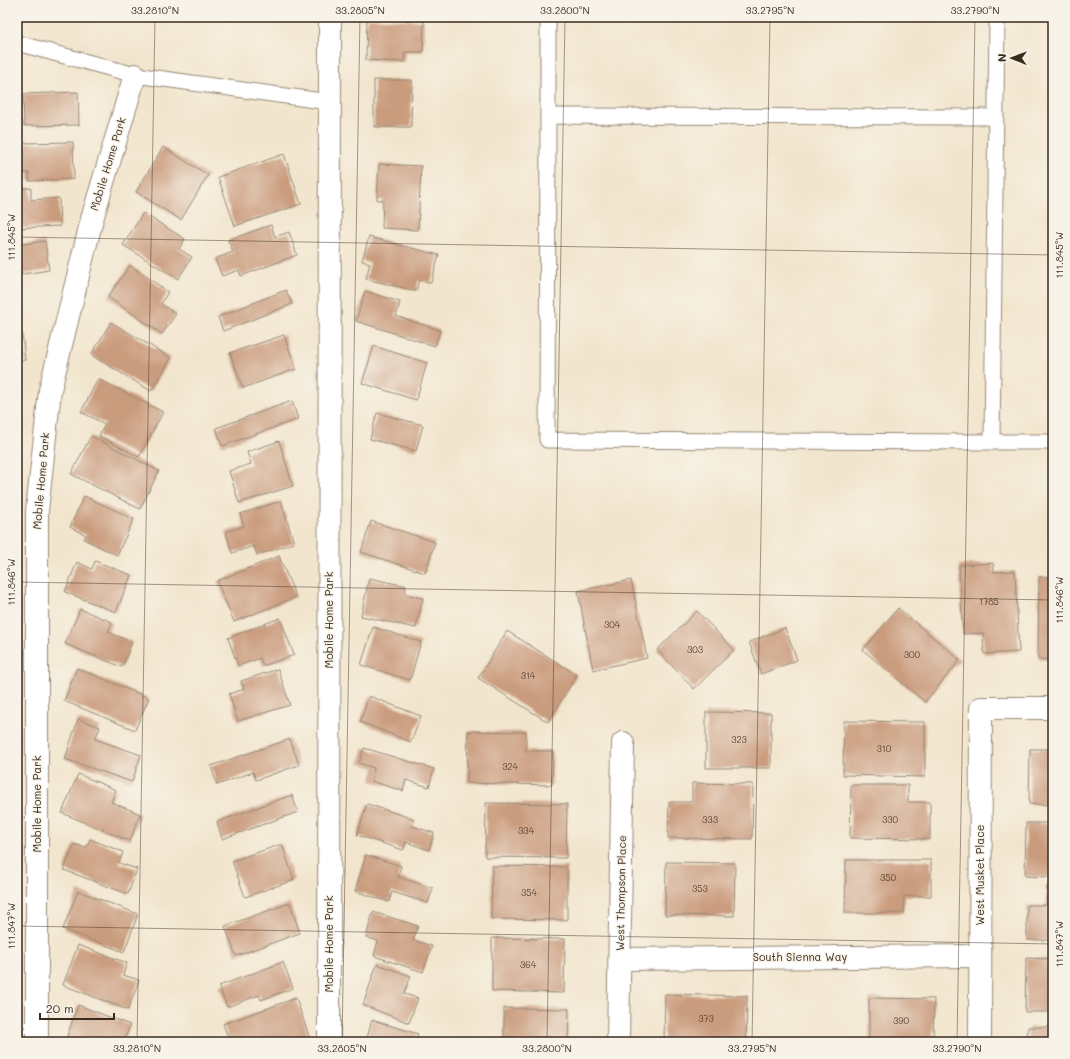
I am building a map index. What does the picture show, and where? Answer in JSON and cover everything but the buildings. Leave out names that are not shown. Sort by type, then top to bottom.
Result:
[{"type":"street","name":"Mobile Home Park","points":[[329,1042],[330,17]]},
{"type":"street","name":"Mobile Home Park","points":[[37,1042],[37,511],[50,390],[92,219],[135,75]]},
{"type":"street","name":"West Musket Place","points":[[980,1042],[979,956],[981,708],[1053,708]]},
{"type":"street","name":"West Thompson Place","points":[[618,1042],[622,743]]},
{"type":"street","name":"South Sienna Way","points":[[620,959],[979,956]]},
{"type":"lane","points":[[548,17],[548,440],[1053,442]]},
{"type":"lane","points":[[992,442],[997,17]]},
{"type":"lane","points":[[17,43],[135,75],[329,102]]},
{"type":"lane","points":[[548,116],[996,117]]}]
